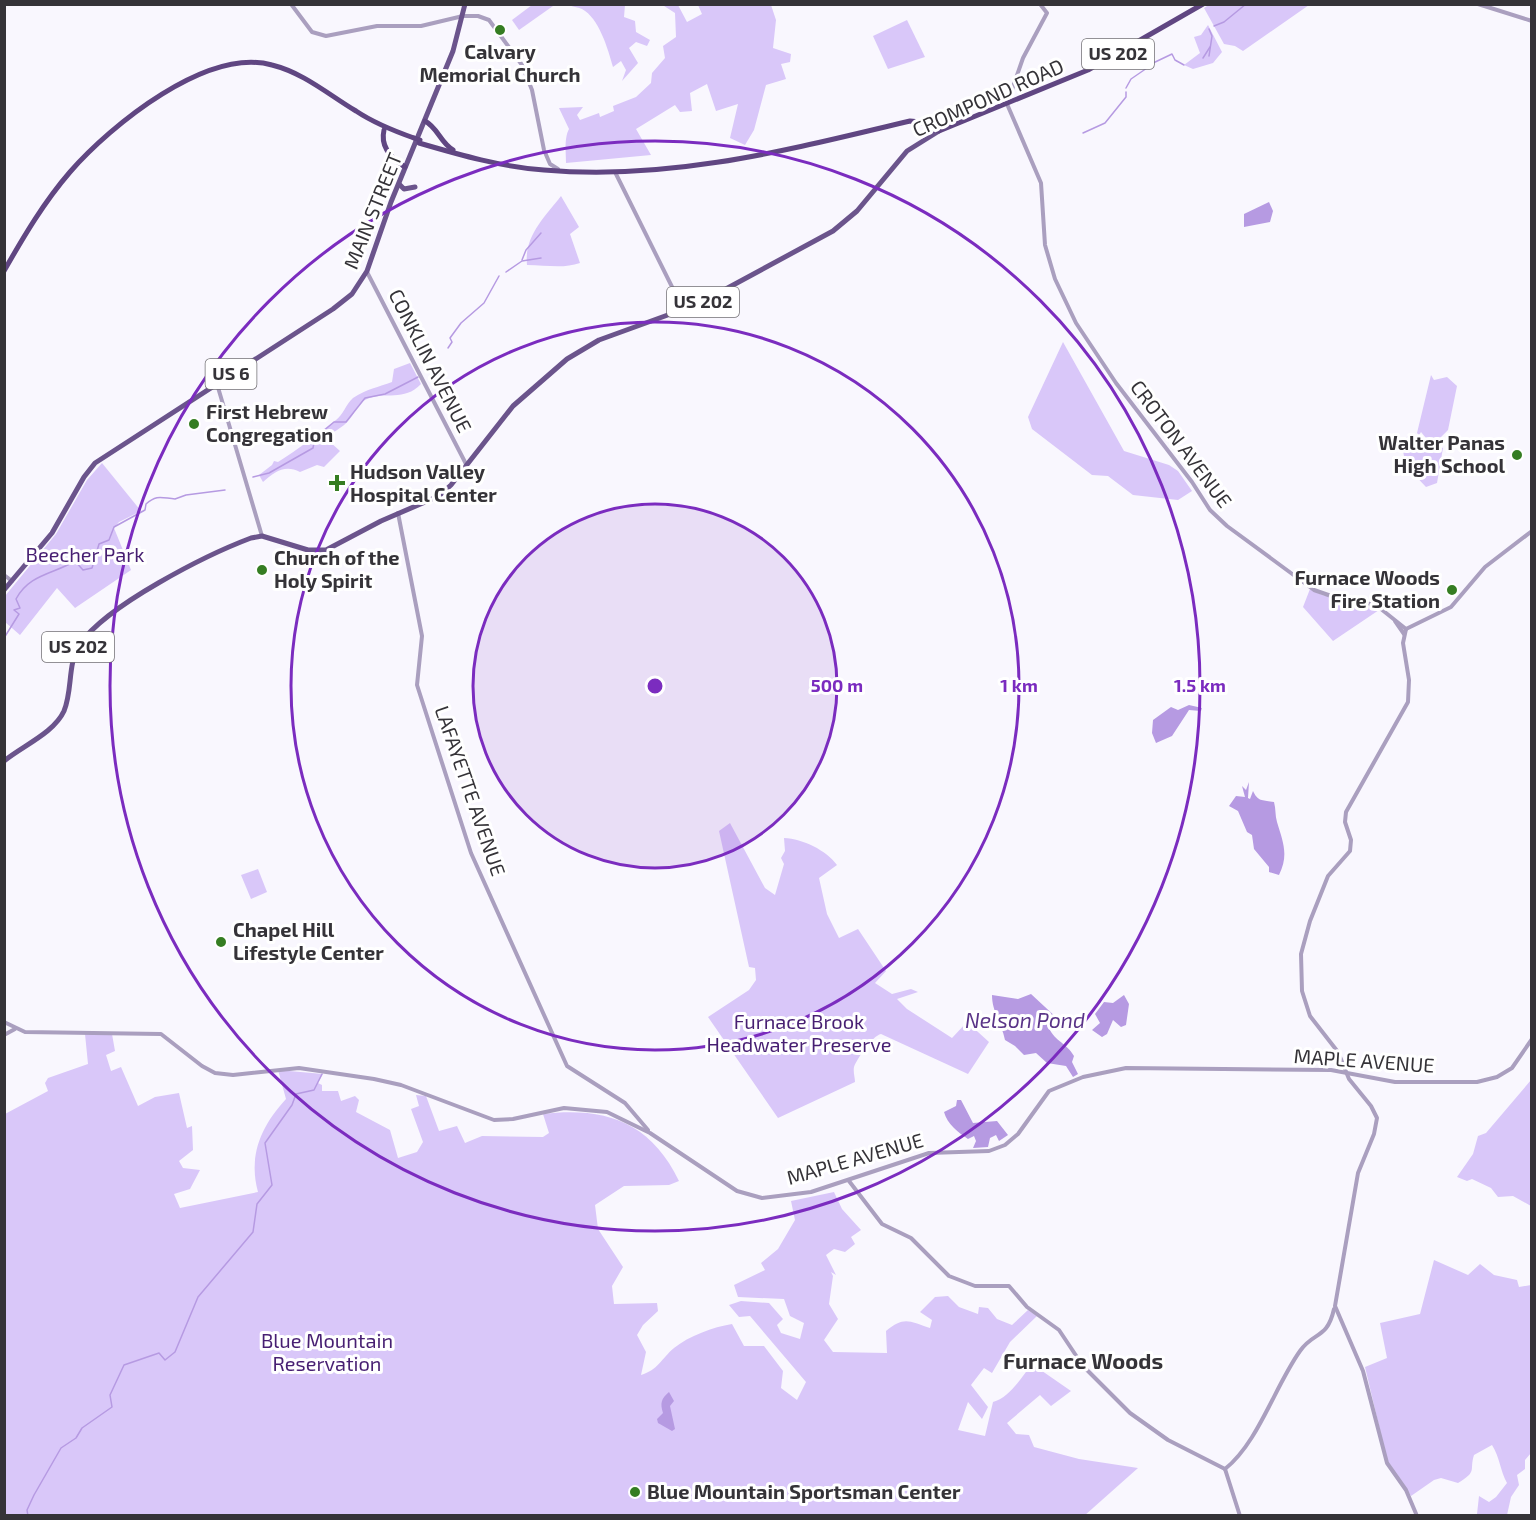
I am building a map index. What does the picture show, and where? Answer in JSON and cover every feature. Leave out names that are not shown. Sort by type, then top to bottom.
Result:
[{"type":"highway","name":"CROMPOND ROAD","points":[[939,131],[1108,60],[1203,4]]},
{"type":"highway","points":[[4,271],[49,199],[90,152],[152,103],[186,82],[221,66],[254,62],[281,68],[310,81],[366,117],[416,141],[453,150],[548,165],[558,170]]},
{"type":"highway","points":[[4,276],[47,207],[90,156],[152,107],[218,70],[252,65],[283,71],[384,130],[416,141],[504,164],[558,170],[615,172],[676,168],[766,155],[835,141],[909,121],[921,122],[939,131]]},
{"type":"highway","points":[[425,121],[453,150]]},
{"type":"highway","points":[[384,130],[383,139],[388,151],[405,167]]},
{"type":"highway","points":[[438,146],[439,137]]},
{"type":"main road","name":"MAIN STREET","points":[[4,590],[52,533],[84,477],[95,463],[333,309],[352,294],[367,271],[405,167],[457,42],[465,4]]},
{"type":"main road","name":"CROMPOND ROAD","points":[[262,536],[308,550],[322,550],[439,496],[513,406],[567,359],[599,340],[684,310],[838,228],[857,211],[907,151],[939,131]]},
{"type":"main road","points":[[399,184],[404,189],[415,186]]},
{"type":"main road","name":"US 202","points":[[4,761],[59,719],[64,709],[75,654],[92,629],[172,577],[247,539],[262,536]]},
{"type":"street","points":[[291,4],[312,32],[326,36],[377,26],[422,26],[463,16],[478,16],[489,20],[522,65],[532,90],[548,165]]},
{"type":"street","points":[[1007,104],[1023,58],[1047,13],[1040,4]]},
{"type":"street","points":[[1478,4],[1532,21]]},
{"type":"street","name":"CROTON AVENUE","points":[[1007,104],[1041,183],[1045,245],[1055,279],[1076,323],[1116,383],[1192,482],[1210,510],[1222,523],[1314,590],[1337,598],[1372,604],[1406,629]]},
{"type":"street","points":[[615,172],[684,310]]},
{"type":"street","name":"CONKLIN AVENUE","points":[[367,271],[466,464]]},
{"type":"street","points":[[217,383],[262,536]]},
{"type":"street","name":"LAFAYETTE AVENUE","points":[[398,513],[422,636],[417,685],[476,867],[567,1066],[625,1102],[650,1133]]},
{"type":"street","points":[[1225,1469],[1243,1451],[1300,1351],[1328,1327],[1335,1306],[1358,1173],[1377,1123],[1373,1109],[1353,1085],[1338,1052],[1308,1010],[1302,991],[1301,954],[1310,921],[1326,881],[1350,851],[1351,840],[1345,822],[1346,812],[1408,702],[1409,680],[1404,635],[1406,629],[1451,607],[1483,569],[1532,531]]},
{"type":"street","points":[[4,575],[12,581]]},
{"type":"street","points":[[1393,618],[1404,635]]},
{"type":"street","name":"MAPLE AVENUE","points":[[4,1022],[15,1029],[37,1033],[156,1033],[172,1040],[202,1066],[222,1074],[299,1068],[316,1069],[396,1083],[494,1120],[513,1119],[564,1108],[587,1108],[617,1116],[650,1133],[748,1196],[762,1198],[803,1193],[849,1181],[929,1153],[950,1150],[979,1153],[999,1148],[1018,1134],[1049,1091],[1083,1077],[1133,1067],[1347,1073],[1395,1082],[1484,1082],[1512,1068],[1526,1051],[1532,1039]]},
{"type":"street","points":[[4,1035],[15,1029]]},
{"type":"street","points":[[849,1181],[882,1224],[911,1238],[949,1276],[975,1286],[1009,1286],[1027,1307],[1059,1329],[1083,1366],[1130,1413],[1168,1440],[1225,1469],[1240,1515]]},
{"type":"street","points":[[1335,1306],[1363,1371],[1387,1463],[1406,1490],[1417,1515]]},
{"type":"green space","points":[[661,4],[678,5],[687,22],[702,14],[698,5],[771,5],[776,20],[773,48],[791,54],[790,62],[781,64],[786,79],[766,85],[754,130],[745,145],[730,138],[738,104],[716,111],[707,84],[690,93],[692,111],[680,112],[675,105],[636,129],[651,155],[566,163],[566,141],[569,129],[559,108],[583,107],[577,115],[580,120],[599,113],[600,117],[614,111],[613,106],[636,97],[651,83],[652,73],[665,58],[663,46],[676,37],[675,13]]},
{"type":"green space","points":[[1210,4],[1309,5],[1243,51],[1235,46],[1224,44],[1204,8]]},
{"type":"green space","points":[[532,5],[553,6],[519,30],[512,20]]},
{"type":"green space","points":[[569,5],[625,5],[624,17],[635,21],[636,32],[650,40],[647,46],[636,42],[629,48],[638,63],[622,81],[626,70],[621,61],[613,67],[602,35],[593,19],[582,9]]},
{"type":"green space","points":[[907,20],[925,57],[888,69],[873,36]]},
{"type":"green space","points":[[1208,25],[1222,52],[1213,63],[1193,69],[1184,65],[1200,53],[1194,37],[1201,35]]},
{"type":"green space","points":[[561,196],[579,227],[570,234],[580,263],[561,266],[527,265],[532,236]]},
{"type":"green space","points":[[1063,342],[1124,451],[1169,465],[1178,471],[1192,491],[1178,500],[1133,495],[1108,476],[1092,475],[1032,429],[1028,417]]},
{"type":"green space","points":[[410,363],[421,384],[408,393],[374,397],[361,403],[346,423],[329,435],[330,442],[340,451],[324,467],[317,465],[300,472],[285,469],[276,472],[263,482],[259,475],[274,461],[278,462],[286,457],[336,420],[353,398],[392,382],[394,369]]},
{"type":"green space","points":[[1431,375],[1434,380],[1447,377],[1457,386],[1448,430],[1438,440],[1426,438],[1421,432],[1419,435],[1417,433]]},
{"type":"green space","points":[[1409,434],[1443,448],[1437,483],[1426,487],[1407,462],[1403,448]]},
{"type":"green space","name":"Beecher Park","points":[[102,463],[141,511],[119,522],[114,528],[131,570],[75,608],[57,588],[20,635],[5,622],[5,596],[56,534],[87,480]]},
{"type":"green space","points":[[1310,589],[1322,595],[1373,606],[1379,610],[1333,641],[1303,607]]},
{"type":"green space","name":"Furnace Brook Headwater Preserve","points":[[730,823],[765,888],[775,895],[784,864],[781,858],[785,851],[784,838],[813,846],[837,865],[819,878],[827,914],[839,938],[858,929],[886,971],[875,983],[892,994],[911,989],[918,992],[897,999],[907,1009],[952,1038],[967,1022],[989,1042],[968,1074],[881,1034],[869,1043],[856,1063],[855,1082],[778,1118],[708,1017],[749,990],[756,980],[755,968],[749,967],[719,831]]},
{"type":"green space","points":[[258,869],[267,892],[251,899],[241,875]]},
{"type":"green space","name":"Blue Mountain Reservation","points":[[85,1034],[112,1034],[115,1051],[106,1055],[111,1071],[121,1067],[138,1106],[155,1097],[179,1093],[187,1128],[192,1126],[193,1150],[179,1161],[183,1168],[200,1170],[190,1189],[174,1194],[180,1208],[258,1192],[255,1166],[259,1142],[270,1120],[286,1099],[278,1070],[323,1074],[318,1083],[322,1085],[322,1091],[338,1091],[341,1101],[355,1096],[359,1100],[356,1112],[390,1130],[398,1158],[417,1152],[423,1142],[411,1109],[419,1106],[416,1095],[426,1096],[439,1131],[457,1126],[465,1143],[482,1136],[543,1137],[549,1133],[543,1114],[586,1113],[623,1122],[654,1144],[679,1181],[669,1185],[624,1186],[595,1205],[598,1229],[623,1267],[612,1286],[614,1304],[657,1303],[658,1311],[643,1325],[637,1335],[646,1352],[641,1375],[655,1367],[674,1348],[694,1336],[732,1324],[744,1346],[764,1346],[783,1371],[781,1388],[797,1400],[806,1382],[750,1316],[739,1317],[729,1305],[741,1301],[769,1303],[783,1319],[777,1325],[781,1333],[800,1339],[804,1323],[790,1316],[784,1299],[738,1297],[734,1285],[765,1270],[761,1263],[778,1249],[795,1220],[791,1201],[834,1192],[842,1209],[861,1230],[851,1237],[855,1244],[845,1252],[834,1249],[826,1255],[836,1275],[831,1272],[833,1276],[829,1304],[838,1319],[824,1340],[833,1352],[887,1353],[886,1331],[892,1326],[907,1321],[930,1328],[932,1320],[920,1312],[935,1297],[948,1296],[959,1307],[978,1314],[979,1307],[988,1308],[997,1319],[1012,1325],[1028,1310],[1037,1316],[1010,1342],[992,1373],[984,1368],[971,1385],[988,1407],[982,1419],[968,1402],[958,1430],[985,1436],[993,1402],[1010,1392],[1032,1364],[1071,1391],[1051,1406],[1040,1395],[1007,1423],[1016,1434],[1029,1435],[1034,1447],[1079,1459],[1138,1468],[1084,1516],[5,1516],[5,1114],[48,1091],[45,1083],[48,1078],[88,1064]]},
{"type":"green space","points":[[1531,1080],[1531,1206],[1513,1196],[1498,1197],[1491,1188],[1472,1179],[1467,1181],[1457,1177],[1473,1154],[1478,1136],[1486,1133]]},
{"type":"green space","points":[[1434,1260],[1468,1275],[1480,1264],[1494,1275],[1517,1280],[1519,1287],[1531,1285],[1531,1453],[1525,1460],[1525,1469],[1517,1475],[1519,1485],[1511,1497],[1507,1515],[1477,1514],[1479,1496],[1489,1502],[1507,1483],[1492,1445],[1474,1455],[1471,1473],[1458,1483],[1441,1478],[1434,1480],[1411,1496],[1387,1460],[1365,1367],[1387,1358],[1380,1323],[1420,1314]]},
{"type":"water","points":[[1269,202],[1273,211],[1270,222],[1244,227],[1244,214]]},
{"type":"water","points":[[1189,705],[1202,708],[1201,711],[1189,710],[1172,736],[1156,743],[1152,733],[1153,720],[1171,707],[1178,710]]},
{"type":"water","points":[[1249,782],[1248,798],[1250,799],[1253,791],[1259,799],[1274,802],[1276,820],[1284,848],[1284,861],[1279,875],[1269,872],[1269,867],[1254,849],[1252,835],[1247,832],[1238,811],[1229,806],[1236,796],[1245,797],[1242,786],[1246,790]]},
{"type":"water","name":"Nelson Pond","points":[[1031,994],[1058,1019],[1048,1025],[1053,1034],[1074,1056],[1072,1062],[1078,1074],[1073,1077],[1066,1066],[1047,1063],[1036,1053],[1024,1055],[1005,1040],[992,995],[1018,999]]},
{"type":"water","points":[[1124,995],[1129,1004],[1126,1025],[1121,1027],[1113,1020],[1107,1034],[1102,1037],[1092,1030],[1100,1023],[1095,1014],[1104,1002],[1113,1003]]},
{"type":"water","points":[[957,1100],[961,1100],[973,1123],[997,1121],[1008,1135],[999,1141],[996,1135],[990,1138],[988,1147],[973,1148],[976,1141],[974,1136],[968,1139],[961,1134],[944,1112],[956,1106]]},
{"type":"water","points":[[669,1392],[674,1401],[670,1406],[675,1429],[672,1431],[658,1423],[657,1419],[663,1413],[662,1401]]},
{"type":"waterway","points":[[1214,26],[1224,22],[1246,4]]},
{"type":"waterway","points":[[1209,29],[1212,36],[1209,56]]},
{"type":"waterway","points":[[1203,58],[1210,47]]},
{"type":"waterway","points":[[1151,64],[1172,54],[1175,60],[1184,65]]},
{"type":"waterway","points":[[1126,88],[1131,79],[1147,68]]},
{"type":"waterway","points":[[1083,133],[1105,123],[1126,97],[1126,92]]},
{"type":"waterway","points":[[522,260],[526,250],[541,233]]},
{"type":"waterway","points":[[506,272],[522,261],[541,258]]},
{"type":"waterway","points":[[448,348],[452,342],[450,338],[461,323],[484,303],[499,276]]},
{"type":"waterway","points":[[253,477],[269,473],[313,448],[315,438],[334,422],[346,422],[365,398],[385,394],[418,377]]},
{"type":"waterway","points":[[4,638],[19,614],[14,610],[20,608],[16,599],[28,584],[75,561],[83,570],[92,568],[99,544],[109,540],[114,527],[145,510],[146,504],[150,501],[157,498],[175,499],[186,495],[225,490]]},
{"type":"waterway","points":[[28,1516],[27,1510],[34,1495],[61,1448],[76,1438],[82,1428],[112,1407],[110,1395],[124,1365],[159,1353],[165,1360],[175,1352],[198,1297],[253,1232],[257,1204],[272,1185],[265,1143],[292,1105],[296,1094],[314,1090],[322,1074]]},
{"type":"place","name":"Calvary Memorial Church","points":[[500,30]]},
{"type":"place","name":"First Hebrew Congregation","points":[[194,424]]},
{"type":"place","name":"Walter Panas High School","points":[[1517,455]]},
{"type":"place","name":"Hudson Valley Hospital Center","points":[[337,483]]},
{"type":"place","name":"Church of the Holy Spirit","points":[[262,570]]},
{"type":"place","name":"Furnace Woods Fire Station","points":[[1452,590]]},
{"type":"place","name":"Chapel Hill Lifestyle Center","points":[[221,942]]},
{"type":"place","name":"Blue Mountain Sportsman Center","points":[[635,1492]]},
{"type":"district","name":"Furnace Woods","points":[[1083,1361]]}]
